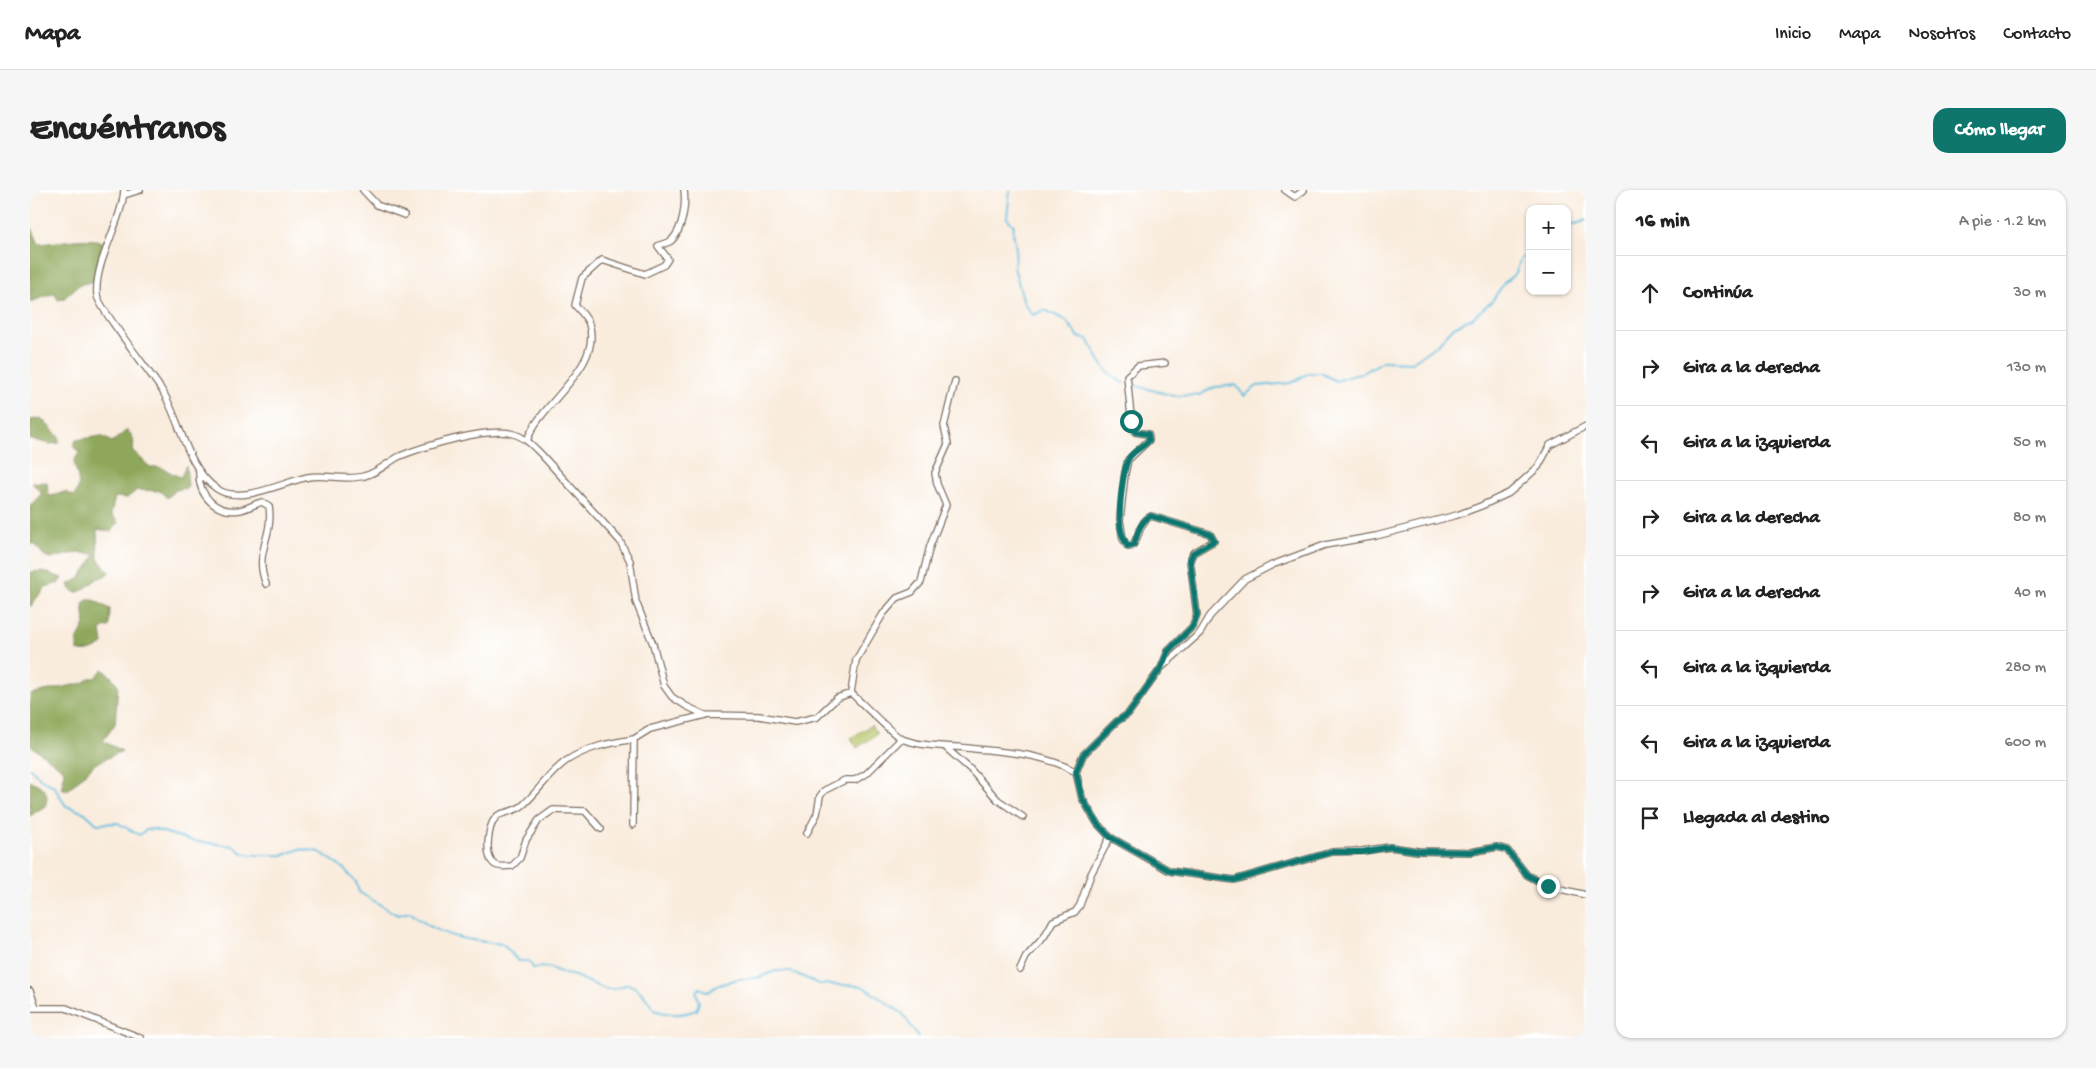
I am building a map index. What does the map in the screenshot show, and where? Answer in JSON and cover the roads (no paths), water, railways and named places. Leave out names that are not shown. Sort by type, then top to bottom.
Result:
[{"type":"street","points":[[140,190],[124,192],[97,284],[98,300],[170,404],[199,474],[202,492],[214,506],[234,511],[243,510],[262,502],[269,506],[271,524],[262,551],[261,572],[266,584]]},
{"type":"street","points":[[363,190],[377,205],[404,216]]},
{"type":"street","points":[[527,441],[531,430],[570,382],[587,353],[591,334],[589,323],[575,305],[582,278],[602,260],[645,274],[664,265],[668,259],[658,246],[670,242],[677,230],[684,214],[684,190]]},
{"type":"street","points":[[1285,190],[1295,197],[1304,190]]},
{"type":"street","points":[[1161,668],[1168,651],[1193,626],[1197,615],[1190,560],[1193,553],[1212,544],[1214,538],[1210,534],[1151,516],[1145,519],[1132,546],[1128,547],[1124,539],[1120,520],[1128,460],[1135,451],[1149,440],[1148,434],[1135,432],[1132,427],[1127,376],[1138,366],[1165,363]]},
{"type":"street","points":[[851,692],[856,660],[883,614],[897,598],[912,592],[921,582],[930,546],[946,505],[937,484],[935,473],[948,444],[944,426],[955,381]]},
{"type":"street","points":[[1586,426],[1550,445],[1538,467],[1516,487],[1509,493],[1481,506],[1457,515],[1376,536],[1325,545],[1272,565],[1245,579],[1210,616],[1200,632],[1161,668],[1128,714],[1116,722],[1083,755],[1076,772],[1082,798],[1097,823],[1110,837],[1170,871],[1234,880],[1332,852],[1362,852],[1390,847],[1418,851],[1471,852],[1497,847],[1507,850],[1527,875],[1534,879],[1548,886],[1586,895]]},
{"type":"street","points":[[199,474],[218,490],[249,494],[309,477],[364,477],[378,471],[401,456],[440,443],[487,432],[513,434],[527,441],[602,519],[620,541],[630,561],[636,602],[653,644],[664,686],[672,697],[706,715]]},
{"type":"street","points":[[601,829],[585,811],[553,810],[539,820],[526,840],[520,858],[512,866],[501,867],[493,864],[488,856],[488,839],[496,816],[514,812],[565,762],[597,746],[634,739],[650,730],[706,715],[759,716],[795,722],[817,717],[837,698],[851,692]]},
{"type":"street","points":[[851,692],[901,739],[945,748],[966,748],[1031,755],[1060,763],[1076,772]]},
{"type":"street","points":[[632,825],[634,739]]},
{"type":"street","points":[[807,833],[817,814],[820,796],[825,790],[845,780],[855,780],[866,774],[901,739]]},
{"type":"street","points":[[945,748],[970,769],[998,800],[1023,817]]},
{"type":"street","points":[[1020,970],[1026,957],[1044,937],[1053,921],[1075,912],[1080,905],[1091,874],[1110,837]]},
{"type":"street","points":[[30,991],[33,1008],[66,1008],[141,1038]]},
{"type":"waterway","points":[[1010,190],[1007,218],[1014,226],[1013,232],[1016,248],[1014,267],[1024,303],[1033,315],[1045,310],[1065,320],[1080,338],[1088,339],[1107,371],[1125,383]]},
{"type":"waterway","points":[[1571,224],[1586,220]]},
{"type":"waterway","points":[[1130,384],[1174,396],[1199,395],[1215,387],[1236,385],[1244,396],[1257,386],[1291,383],[1309,373],[1321,373],[1336,381],[1365,372],[1383,361],[1412,362],[1438,344],[1454,327],[1472,318],[1492,301],[1505,282],[1516,273],[1520,260],[1526,255]]},
{"type":"waterway","points":[[30,768],[42,780],[54,786],[66,806],[85,813],[97,824],[118,823],[139,835],[146,830],[153,829],[193,841],[234,846],[242,853],[252,855],[284,855],[300,849],[320,852],[342,867],[356,882],[359,892],[398,915],[410,912],[431,927],[453,936],[503,944],[518,961],[529,961],[533,968],[548,967],[605,989],[615,989],[628,984],[640,992],[654,1010],[659,1012],[680,1014],[696,1010],[699,1003],[696,992],[699,988],[709,992],[716,986],[738,979],[757,978],[776,971],[790,971],[819,984],[862,986],[902,1013],[919,1038]]}]
